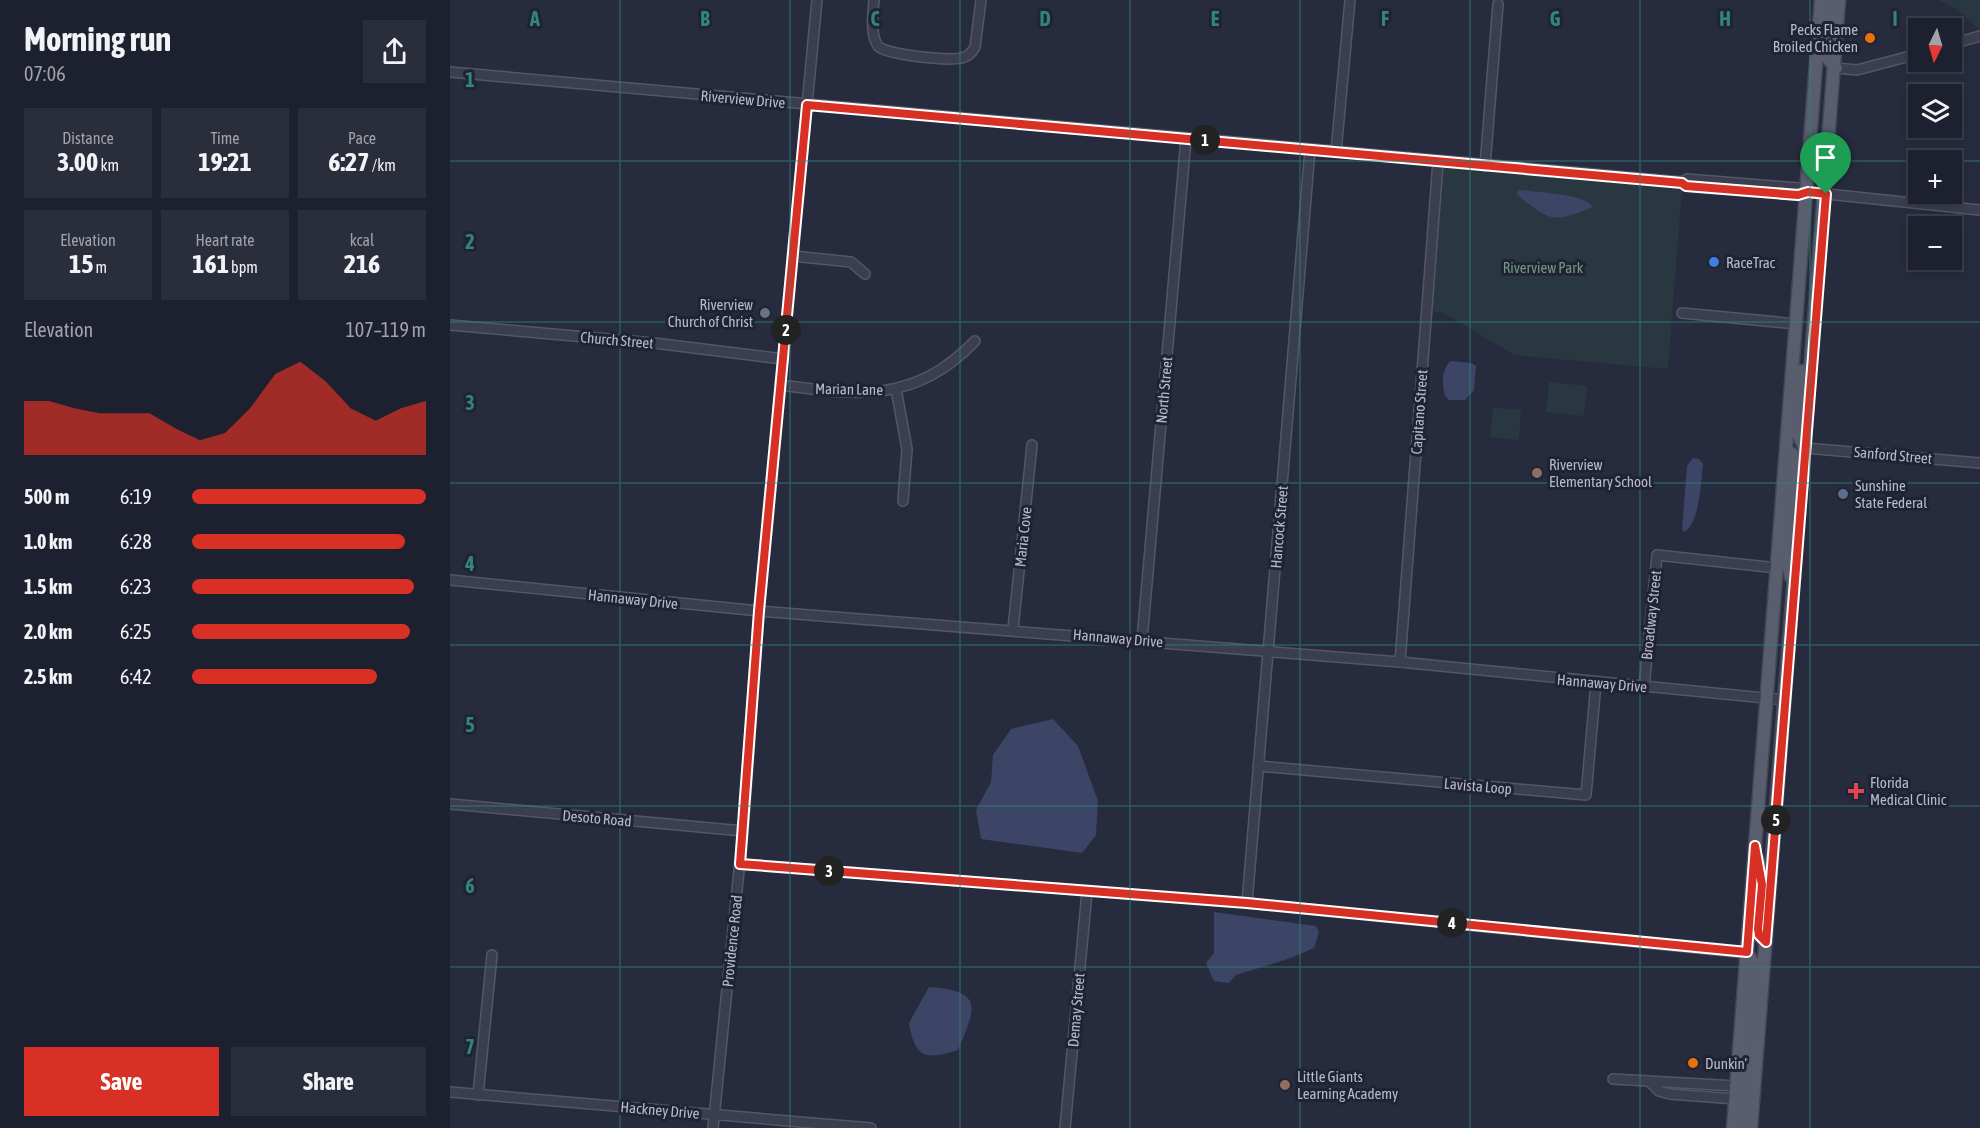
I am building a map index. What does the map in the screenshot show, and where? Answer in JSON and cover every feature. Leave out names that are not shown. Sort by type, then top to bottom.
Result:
[{"type":"main road","points":[[1733,1128],[1808,192],[1821,0]]},
{"type":"main road","points":[[1826,0],[1829,8],[1826,56],[1836,68]]},
{"type":"main road","points":[[1751,1128],[1836,68],[1839,0]]},
{"type":"main road","points":[[1796,338],[1802,362],[1797,431],[1805,448]]},
{"type":"main road","points":[[1787,451],[1793,455],[1794,463],[1787,560],[1794,586]]},
{"type":"main road","points":[[1755,846],[1762,885],[1758,929],[1759,935],[1766,942]]},
{"type":"main road","points":[[1747,952],[1755,966],[1750,1030],[1756,1066]]},
{"type":"main road","points":[[1742,1016],[1748,1046],[1746,1085],[1754,1091]]},
{"type":"main road","points":[[1735,1092],[1743,1093],[1742,1128]]},
{"type":"street","name":"Providence Road","points":[[713,1128],[740,864],[759,611],[816,0]]},
{"type":"street","points":[[874,0],[874,36],[881,48],[892,53],[959,59],[972,53],[975,47],[981,0]]},
{"type":"street","points":[[1336,152],[1350,0]]},
{"type":"street","points":[[1485,166],[1498,4]]},
{"type":"street","points":[[1962,41],[1980,36]]},
{"type":"street","points":[[1836,68],[1857,70],[1908,57]]},
{"type":"street","name":"Riverview Drive","points":[[450,72],[1682,183],[1686,186],[1798,195],[1808,192],[1980,210]]},
{"type":"street","name":"North Street","points":[[1142,640],[1186,139]]},
{"type":"street","name":"Hancock Street","points":[[1247,903],[1310,150]]},
{"type":"street","name":"Capitano Street","points":[[1400,662],[1438,162]]},
{"type":"street","points":[[793,256],[851,262],[865,274]]},
{"type":"street","points":[[1682,313],[1797,324]]},
{"type":"street","name":"Church Street","points":[[450,325],[654,343],[783,359]]},
{"type":"street","name":"Marian Lane","points":[[781,385],[862,392],[896,389],[923,382],[959,357],[975,340]]},
{"type":"street","points":[[896,389],[907,449],[903,501]]},
{"type":"street","name":"Maria Cove","points":[[1014,629],[1032,445]]},
{"type":"street","name":"Sanford Street","points":[[1805,448],[1980,463]]},
{"type":"street","name":"Broadway Street","points":[[1644,687],[1658,555],[1777,568]]},
{"type":"street","name":"Hannaway Drive","points":[[450,580],[759,611],[1014,629],[1400,662],[1785,700]]},
{"type":"street","name":"Lavista Loop","points":[[1258,766],[1586,795],[1596,683]]},
{"type":"street","name":"Desoto Road","points":[[450,804],[743,831]]},
{"type":"street","points":[[740,864],[1247,903],[1747,952]]},
{"type":"street","name":"Demay Street","points":[[1065,1128],[1087,892]]},
{"type":"street","points":[[478,1095],[492,955]]},
{"type":"street","points":[[1613,1079],[1649,1081],[1735,1092]]},
{"type":"street","name":"Hackney Drive","points":[[450,1092],[871,1128]]},
{"type":"green space","points":[[1939,0],[1980,0],[1980,30],[1955,8]]},
{"type":"green space","name":"Riverview Park","points":[[1441,167],[1682,189],[1668,369],[1514,355],[1444,313],[1429,311]]},
{"type":"green space","points":[[1549,382],[1587,386],[1584,416],[1546,412]]},
{"type":"green space","points":[[1493,407],[1521,410],[1519,440],[1490,437]]},
{"type":"water","points":[[1520,190],[1571,196],[1593,207],[1562,217],[1548,216],[1520,197],[1516,193]]},
{"type":"water","points":[[1451,361],[1471,363],[1476,366],[1474,390],[1465,400],[1449,400],[1445,396],[1443,377],[1445,368]]},
{"type":"water","points":[[1693,458],[1699,459],[1703,464],[1700,491],[1697,511],[1684,532],[1682,529],[1687,466]]},
{"type":"water","points":[[1053,719],[1078,746],[1098,801],[1096,835],[1082,853],[981,839],[976,810],[991,782],[993,755],[1011,729]]},
{"type":"water","points":[[1214,912],[1316,926],[1319,932],[1314,948],[1288,959],[1236,975],[1229,983],[1214,981],[1206,963],[1214,953]]},
{"type":"water","points":[[929,987],[959,992],[967,997],[971,1004],[969,1023],[958,1050],[930,1055],[924,1054],[915,1044],[909,1023]]},
{"type":"place","name":"Pecks Flame Broiled Chicken","points":[[1870,38]]},
{"type":"place","name":"RaceTrac","points":[[1714,262]]},
{"type":"place","name":"Riverview Church of Christ","points":[[765,313]]},
{"type":"place","name":"Riverview Elementary School","points":[[1537,473]]},
{"type":"place","name":"Sunshine State Federal","points":[[1843,494]]},
{"type":"place","name":"Florida Medical Clinic","points":[[1856,791]]},
{"type":"place","name":"Dunkin'","points":[[1693,1063]]},
{"type":"place","name":"Little Giants Learning Academy","points":[[1285,1085]]},
{"type":"route","points":[[807,105],[1682,183],[1686,186],[1798,195],[1808,192],[1826,194],[1766,942],[1759,935],[1758,929],[1762,885],[1755,846],[1747,952],[1247,903],[740,864],[759,611],[807,105]]}]
